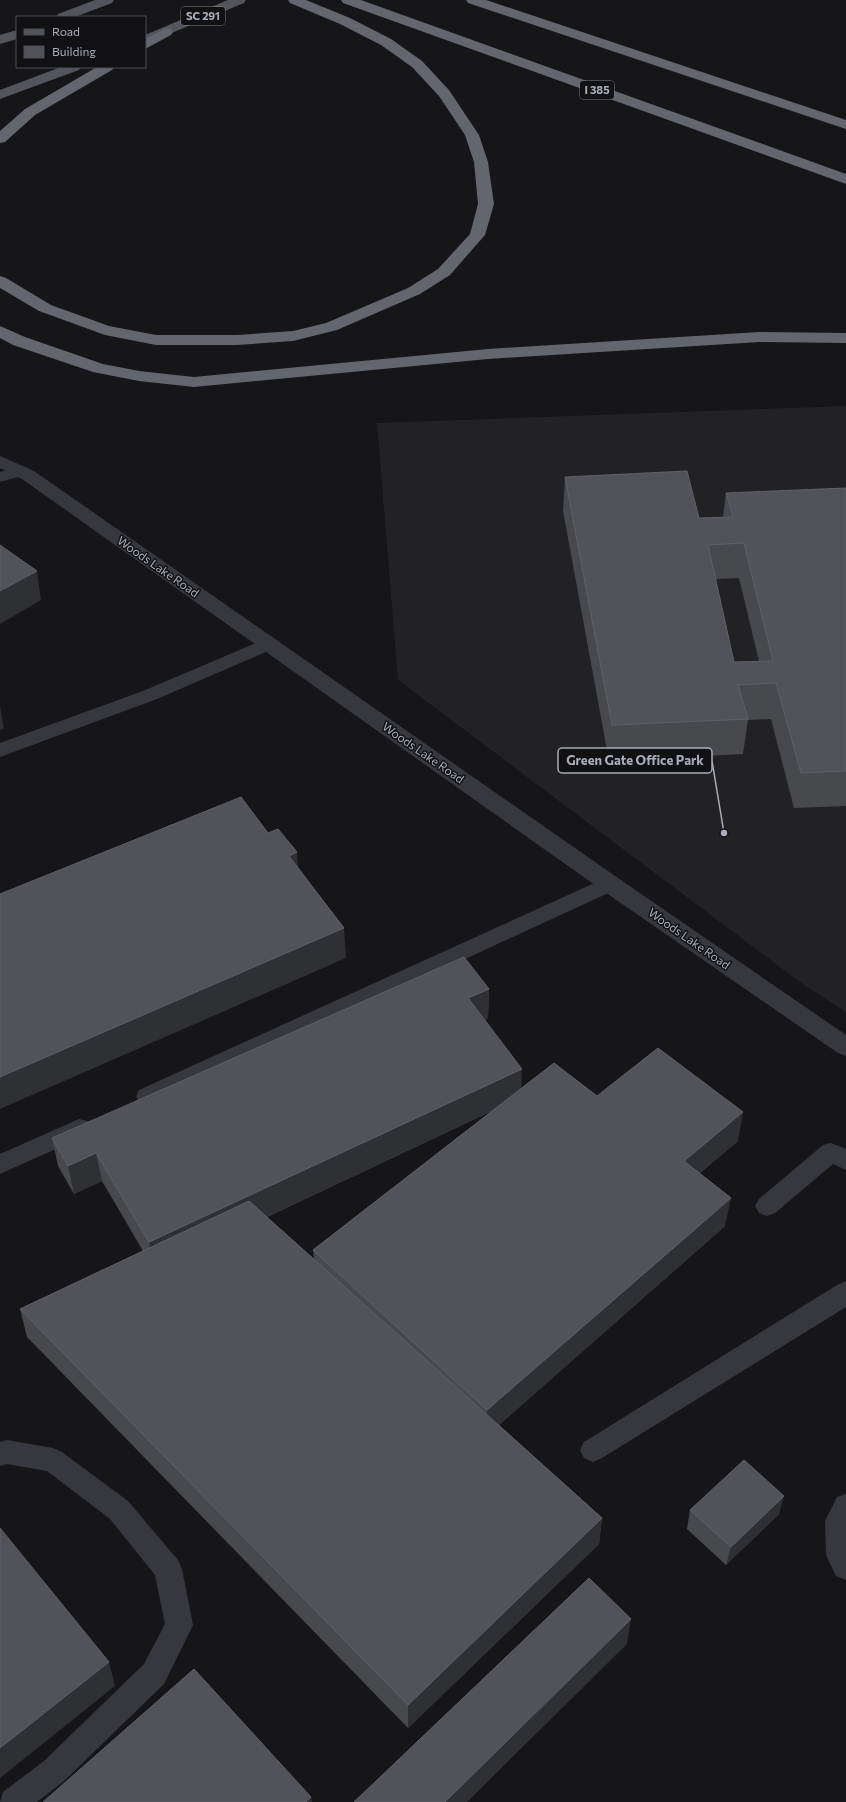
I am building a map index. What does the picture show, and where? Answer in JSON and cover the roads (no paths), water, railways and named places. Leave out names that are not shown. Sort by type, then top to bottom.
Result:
[{"type":"highway","points":[[0,281],[45,308],[105,330],[156,340],[237,340],[293,336],[331,327],[414,291],[444,272],[477,235],[486,204],[481,162],[472,136],[444,93],[417,64],[386,42],[345,21],[295,0]]},
{"type":"highway","name":"I 385","points":[[348,0],[846,179]]},
{"type":"highway","points":[[474,0],[846,125]]},
{"type":"highway","points":[[146,44],[166,32]]},
{"type":"highway","points":[[0,139],[30,112],[105,68]]},
{"type":"highway","points":[[0,332],[19,341],[99,368],[139,376],[194,382],[488,354],[759,337],[846,338]]},
{"type":"main road","name":"SC 291","points":[[146,40],[239,0]]},
{"type":"main road","points":[[66,16],[102,2]]},
{"type":"main road","points":[[0,40],[16,34]]},
{"type":"main road","points":[[0,95],[71,68]]},
{"type":"street","name":"Woods Lake Road","points":[[0,461],[20,471],[610,884],[846,1047]]},
{"type":"lane","points":[[0,477],[20,471]]},
{"type":"lane","points":[[0,750],[150,695],[268,644]]},
{"type":"lane","points":[[130,1104],[610,884]]},
{"type":"lane","points":[[0,1164],[94,1121]]},
{"type":"lane","points":[[767,1206],[831,1152],[846,1160]]},
{"type":"lane","points":[[592,1450],[839,1298],[846,1292]]},
{"type":"lane","points":[[0,1454],[7,1452],[53,1460],[120,1510],[168,1569],[179,1625],[154,1674],[54,1771],[13,1802]]},
{"type":"lane","points":[[846,1506],[838,1521],[839,1555],[846,1567]]},
{"type":"place","name":"Green Gate Office Park","points":[[724,833]]}]
